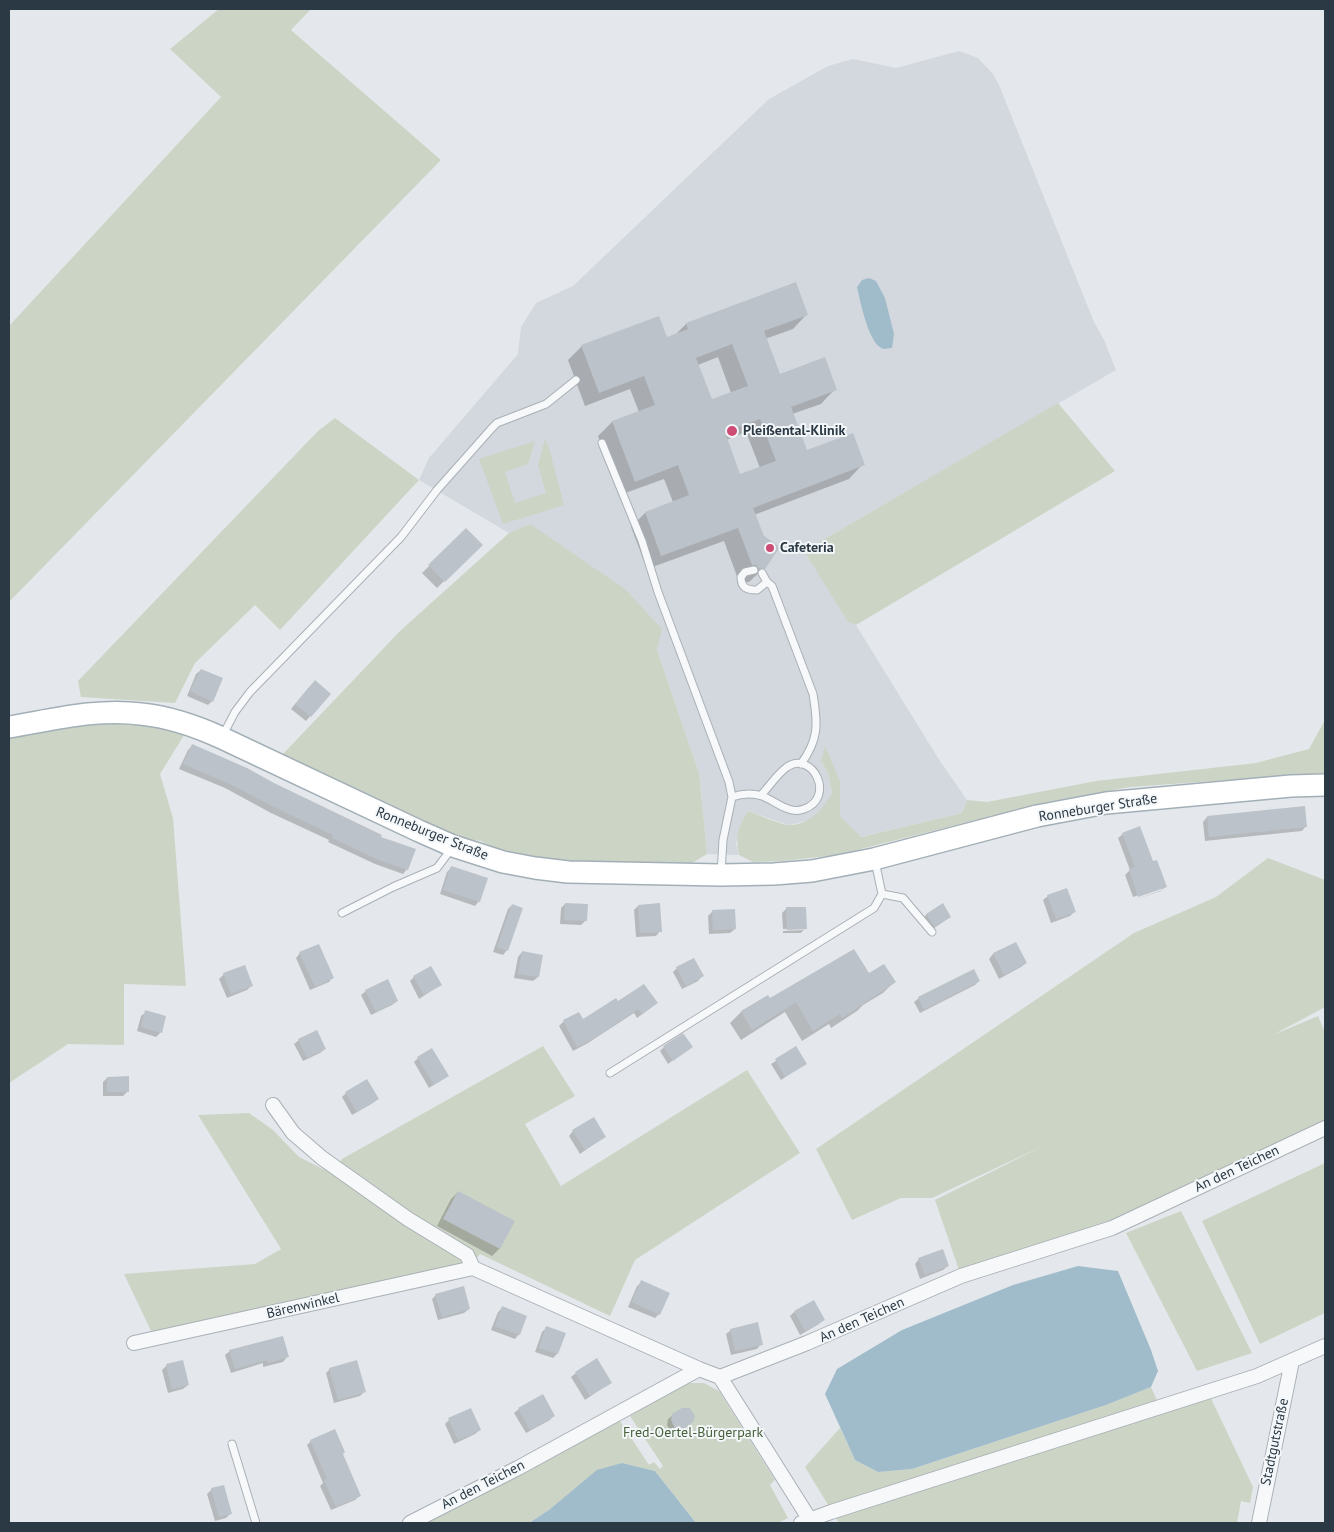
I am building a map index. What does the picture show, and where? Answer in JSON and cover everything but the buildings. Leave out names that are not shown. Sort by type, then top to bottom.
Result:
[{"type":"main road","name":"Ronneburger Straße","points":[[9,727],[95,713],[132,713],[170,718],[196,726],[453,846],[503,862],[568,872],[721,875],[812,871],[874,858],[1037,816],[1106,803],[1292,786],[1325,785]]},
{"type":"street","points":[[273,1105],[293,1133],[322,1158],[408,1219],[467,1255],[473,1268],[720,1377],[808,1522],[1257,1376],[1325,1346]]},
{"type":"street","name":"An den Teichen","points":[[720,1377],[807,1343],[961,1276],[1112,1228],[1325,1128]]},
{"type":"street","name":"Bärenwinkel","points":[[134,1343],[473,1268]]},
{"type":"street","name":"Stadtgutstraße","points":[[1258,1523],[1292,1360]]},
{"type":"street","name":"An den Teichen","points":[[410,1523],[518,1468],[699,1369]]},
{"type":"lane","points":[[222,738],[235,712],[250,692],[401,537],[437,490],[492,428],[497,423],[546,404],[576,380]]},
{"type":"lane","points":[[602,443],[642,541],[658,592],[729,782],[732,797],[724,840],[721,875]]},
{"type":"lane","points":[[754,570],[745,572],[741,578],[742,585],[746,589],[756,590],[767,582]]},
{"type":"lane","points":[[762,573],[767,582],[772,586],[813,694],[816,711],[816,731],[812,750],[801,764]]},
{"type":"lane","points":[[732,797],[742,793],[761,795],[795,811],[814,804],[819,795],[820,785],[817,775],[810,768],[801,764],[788,766],[761,795]]},
{"type":"lane","points":[[342,913],[393,887],[437,868],[453,846]]},
{"type":"lane","points":[[610,1073],[874,908],[882,894],[874,858]]},
{"type":"lane","points":[[882,894],[903,898],[932,932]]},
{"type":"lane","points":[[232,1444],[256,1523]]},
{"type":"shaded area","name":"Pleißental-Klinik","points":[[959,51],[978,58],[993,74],[999,85],[1094,322],[1104,340],[1116,370],[804,551],[848,621],[856,625],[938,758],[967,800],[962,813],[860,837],[840,816],[840,781],[821,761],[828,773],[832,793],[827,803],[810,820],[789,825],[748,811],[736,843],[739,855],[707,854],[699,773],[657,650],[530,524],[509,533],[419,480],[429,458],[518,354],[521,327],[536,303],[573,286],[769,99],[828,66],[853,59],[896,68]]},
{"type":"green space","points":[[219,9],[311,9],[291,30],[441,160],[9,602],[9,326],[221,97],[170,49]]},
{"type":"green space","points":[[1058,403],[1115,471],[856,625],[848,622],[804,551]]},
{"type":"green space","points":[[335,418],[419,480],[280,630],[255,605],[195,663],[175,703],[81,697],[78,681],[318,431]]},
{"type":"green space","points":[[545,439],[564,505],[503,524],[479,459],[535,441],[528,464],[505,472],[515,503],[546,493],[538,465]]},
{"type":"green space","points":[[530,524],[625,589],[662,629],[657,650],[699,773],[707,854],[687,866],[653,862],[638,866],[551,861],[499,851],[481,841],[457,838],[282,755],[400,631],[509,533]]},
{"type":"green space","points":[[105,720],[150,724],[186,732],[160,774],[173,818],[186,986],[124,984],[124,1045],[68,1044],[9,1083],[9,734]]},
{"type":"green space","points":[[1325,720],[1325,773],[1130,787],[1047,802],[837,855],[753,862],[739,855],[738,832],[748,811],[790,825],[810,819],[825,804],[832,793],[828,773],[821,761],[825,746],[840,781],[840,816],[861,837],[962,813],[967,800],[987,802],[1096,781],[1256,763],[1309,749]]},
{"type":"green space","points":[[1268,858],[1325,880],[1325,1007],[1273,1035],[1318,1016],[1325,1032],[1325,1128],[1112,1228],[961,1276],[935,1200],[1045,1145],[932,1198],[901,1198],[852,1220],[816,1149],[1134,933],[1216,897]]},
{"type":"green space","points":[[543,1046],[575,1096],[525,1124],[561,1186],[747,1070],[800,1153],[635,1260],[610,1316],[480,1254],[473,1263],[152,1333],[124,1274],[255,1264],[281,1249],[198,1115],[249,1113],[273,1130],[299,1157],[331,1173],[342,1159]]},
{"type":"green space","points":[[1325,1163],[1325,1313],[1260,1344],[1202,1221]]},
{"type":"green space","points":[[1181,1211],[1252,1353],[1197,1371],[1126,1233]]},
{"type":"green space","name":"Fred-Oertel-Bürgerpark","points":[[682,1383],[704,1383],[719,1391],[775,1480],[770,1485],[788,1518],[778,1523],[696,1523],[655,1471],[622,1463],[529,1523],[423,1523],[520,1475],[618,1418],[649,1465],[654,1462],[660,1469],[663,1466],[630,1416]]},
{"type":"green space","points":[[1151,1387],[1160,1407],[1208,1392],[1253,1487],[1250,1503],[1241,1501],[1237,1523],[839,1523],[805,1467],[840,1428],[855,1460],[878,1472],[912,1469],[1106,1405]]},
{"type":"water","points":[[869,278],[876,281],[885,298],[894,334],[892,348],[884,349],[879,346],[874,340],[866,322],[857,287],[862,280]]},
{"type":"water","points":[[1078,1266],[1118,1271],[1158,1371],[1151,1387],[1106,1405],[912,1469],[878,1472],[855,1460],[825,1394],[837,1369],[902,1330],[1013,1285]]},
{"type":"water","points":[[622,1463],[655,1471],[696,1523],[529,1523],[549,1510],[597,1470]]},
{"type":"place","name":"Pleißental-Klinik","points":[[732,431]]},
{"type":"place","name":"Cafeteria","points":[[770,548]]}]
